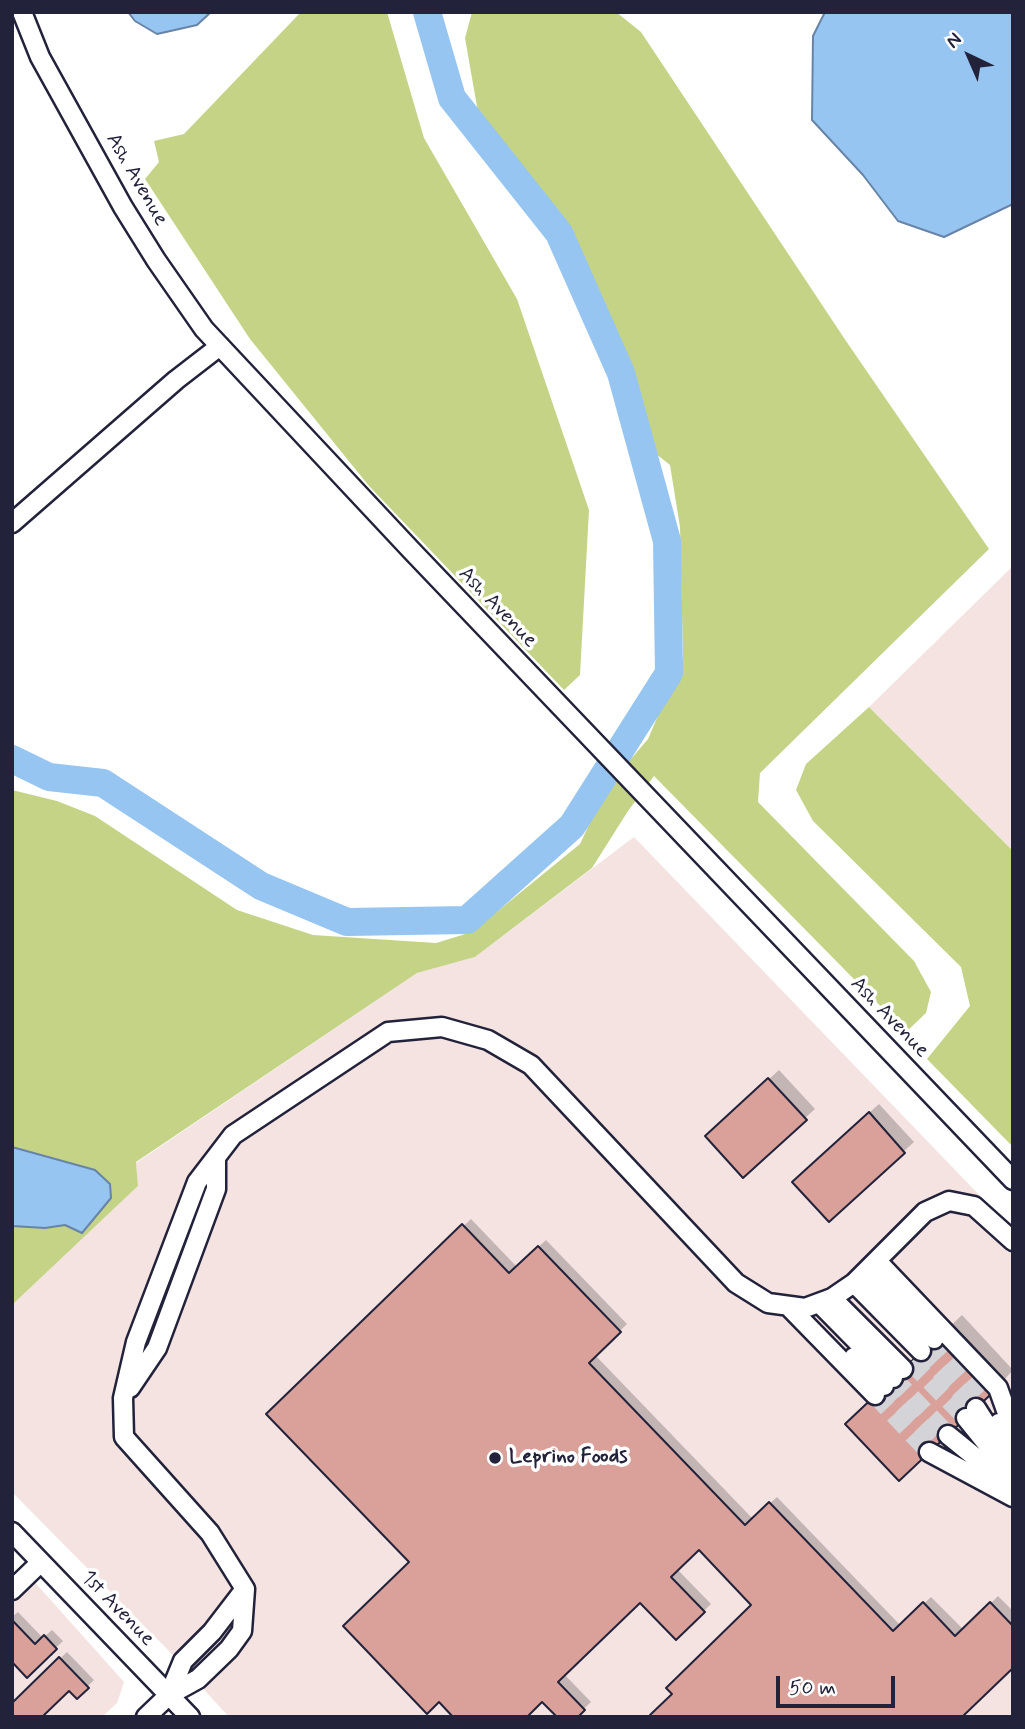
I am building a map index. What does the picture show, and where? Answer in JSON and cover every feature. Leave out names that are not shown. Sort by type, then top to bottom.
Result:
[{"type":"street","name":"Ash Avenue","points":[[22,12],[40,57],[123,207],[204,329],[1013,1180]]},
{"type":"street","points":[[12,523],[176,380],[220,346]]},
{"type":"street","points":[[146,1717],[169,1695],[183,1661],[212,1632],[246,1589],[210,1532],[124,1437],[123,1398],[136,1342],[197,1182],[233,1135],[388,1032],[442,1027],[488,1040],[531,1065],[736,1283],[768,1303],[836,1290],[925,1212],[949,1201],[974,1206],[1013,1241]]},
{"type":"street","points":[[836,1290],[903,1369]]},
{"type":"street","points":[[836,1290],[903,1369]]},
{"type":"street","points":[[836,1290],[903,1369]]},
{"type":"street","points":[[836,1290],[903,1369]]},
{"type":"street","points":[[836,1290],[998,1388],[1013,1430]]},
{"type":"street","points":[[958,1426],[1013,1453]]},
{"type":"street","points":[[958,1426],[1013,1466]]},
{"type":"street","points":[[958,1426],[1013,1476]]},
{"type":"street","points":[[958,1426],[1013,1490]]},
{"type":"street","points":[[958,1426],[1013,1490]]},
{"type":"street","name":"1st Avenue","points":[[12,1532],[190,1717]]},
{"type":"street","points":[[12,1590],[41,1562]]},
{"type":"shaded area","points":[[1013,566],[1013,851],[869,707]]},
{"type":"shaded area","points":[[634,837],[1013,1230],[1013,1717],[229,1717],[168,1650],[12,1492],[12,1305],[138,1186],[136,1163],[417,973],[475,957]]},
{"type":"shaded area","points":[[31,1578],[124,1682],[117,1703],[102,1717],[12,1717],[12,1596]]},
{"type":"green space","points":[[301,12],[387,12],[424,138],[517,299],[589,510],[580,675],[564,690],[369,486],[250,339],[145,179],[159,162],[154,141],[184,134]]},
{"type":"green space","points":[[472,12],[616,12],[641,32],[846,341],[989,549],[760,773],[758,802],[914,961],[931,992],[926,1013],[906,1032],[654,776],[592,868],[475,957],[417,973],[136,1162],[138,1186],[12,1305],[12,1226],[45,1228],[65,1225],[95,1170],[12,1147],[12,790],[57,801],[95,816],[237,910],[313,935],[436,943],[472,932],[580,844],[606,788],[648,739],[683,657],[680,527],[670,465],[655,453],[624,362],[560,225],[479,118],[465,38]]},
{"type":"green space","points":[[869,707],[1013,851],[1013,1147],[927,1059],[970,1006],[961,967],[813,821],[796,790],[806,764]]},
{"type":"water","points":[[128,12],[211,12],[197,25],[157,34],[135,21]]},
{"type":"water","points":[[825,12],[1013,12],[1013,204],[944,237],[898,221],[863,175],[812,120],[813,36]]},
{"type":"water","points":[[12,1147],[95,1170],[110,1184],[111,1198],[82,1233],[65,1225],[45,1228],[12,1226]]},
{"type":"building","points":[[768,1078],[807,1120],[743,1178],[705,1136]]},
{"type":"building","points":[[869,1112],[905,1153],[829,1222],[792,1182]]},
{"type":"building","name":"Leprino Foods","points":[[462,1224],[509,1273],[538,1246],[621,1332],[589,1363],[745,1525],[769,1502],[893,1631],[923,1602],[955,1636],[990,1602],[1013,1626],[1013,1668],[962,1717],[652,1717],[650,1715],[672,1694],[666,1688],[751,1605],[699,1550],[671,1577],[705,1612],[676,1640],[640,1603],[558,1682],[585,1710],[578,1717],[557,1717],[542,1702],[527,1717],[453,1717],[439,1702],[427,1714],[343,1626],[409,1562],[266,1414]]},
{"type":"building","points":[[951,1324],[1005,1381],[899,1481],[845,1424]]},
{"type":"building","points":[[12,1620],[35,1644],[44,1635],[57,1649],[27,1678],[12,1662]]},
{"type":"building","points":[[59,1657],[89,1688],[77,1699],[69,1691],[42,1717],[12,1717],[12,1703]]},
{"type":"waterway","points":[[12,759],[49,777],[103,783],[261,886],[347,922],[467,920],[572,826],[669,673],[667,541],[621,373],[559,233],[452,98],[427,12]]},
{"type":"tunnel","points":[[934,1339],[988,1397]]},
{"type":"tunnel","points":[[921,1351],[976,1408]]},
{"type":"tunnel","points":[[911,1362],[966,1418]]},
{"type":"tunnel","points":[[893,1378],[948,1435]]},
{"type":"tunnel","points":[[884,1386],[939,1444]]},
{"type":"tunnel","points":[[875,1395],[929,1452]]},
{"type":"place","name":"Leprino Foods","points":[[495,1458]]}]
